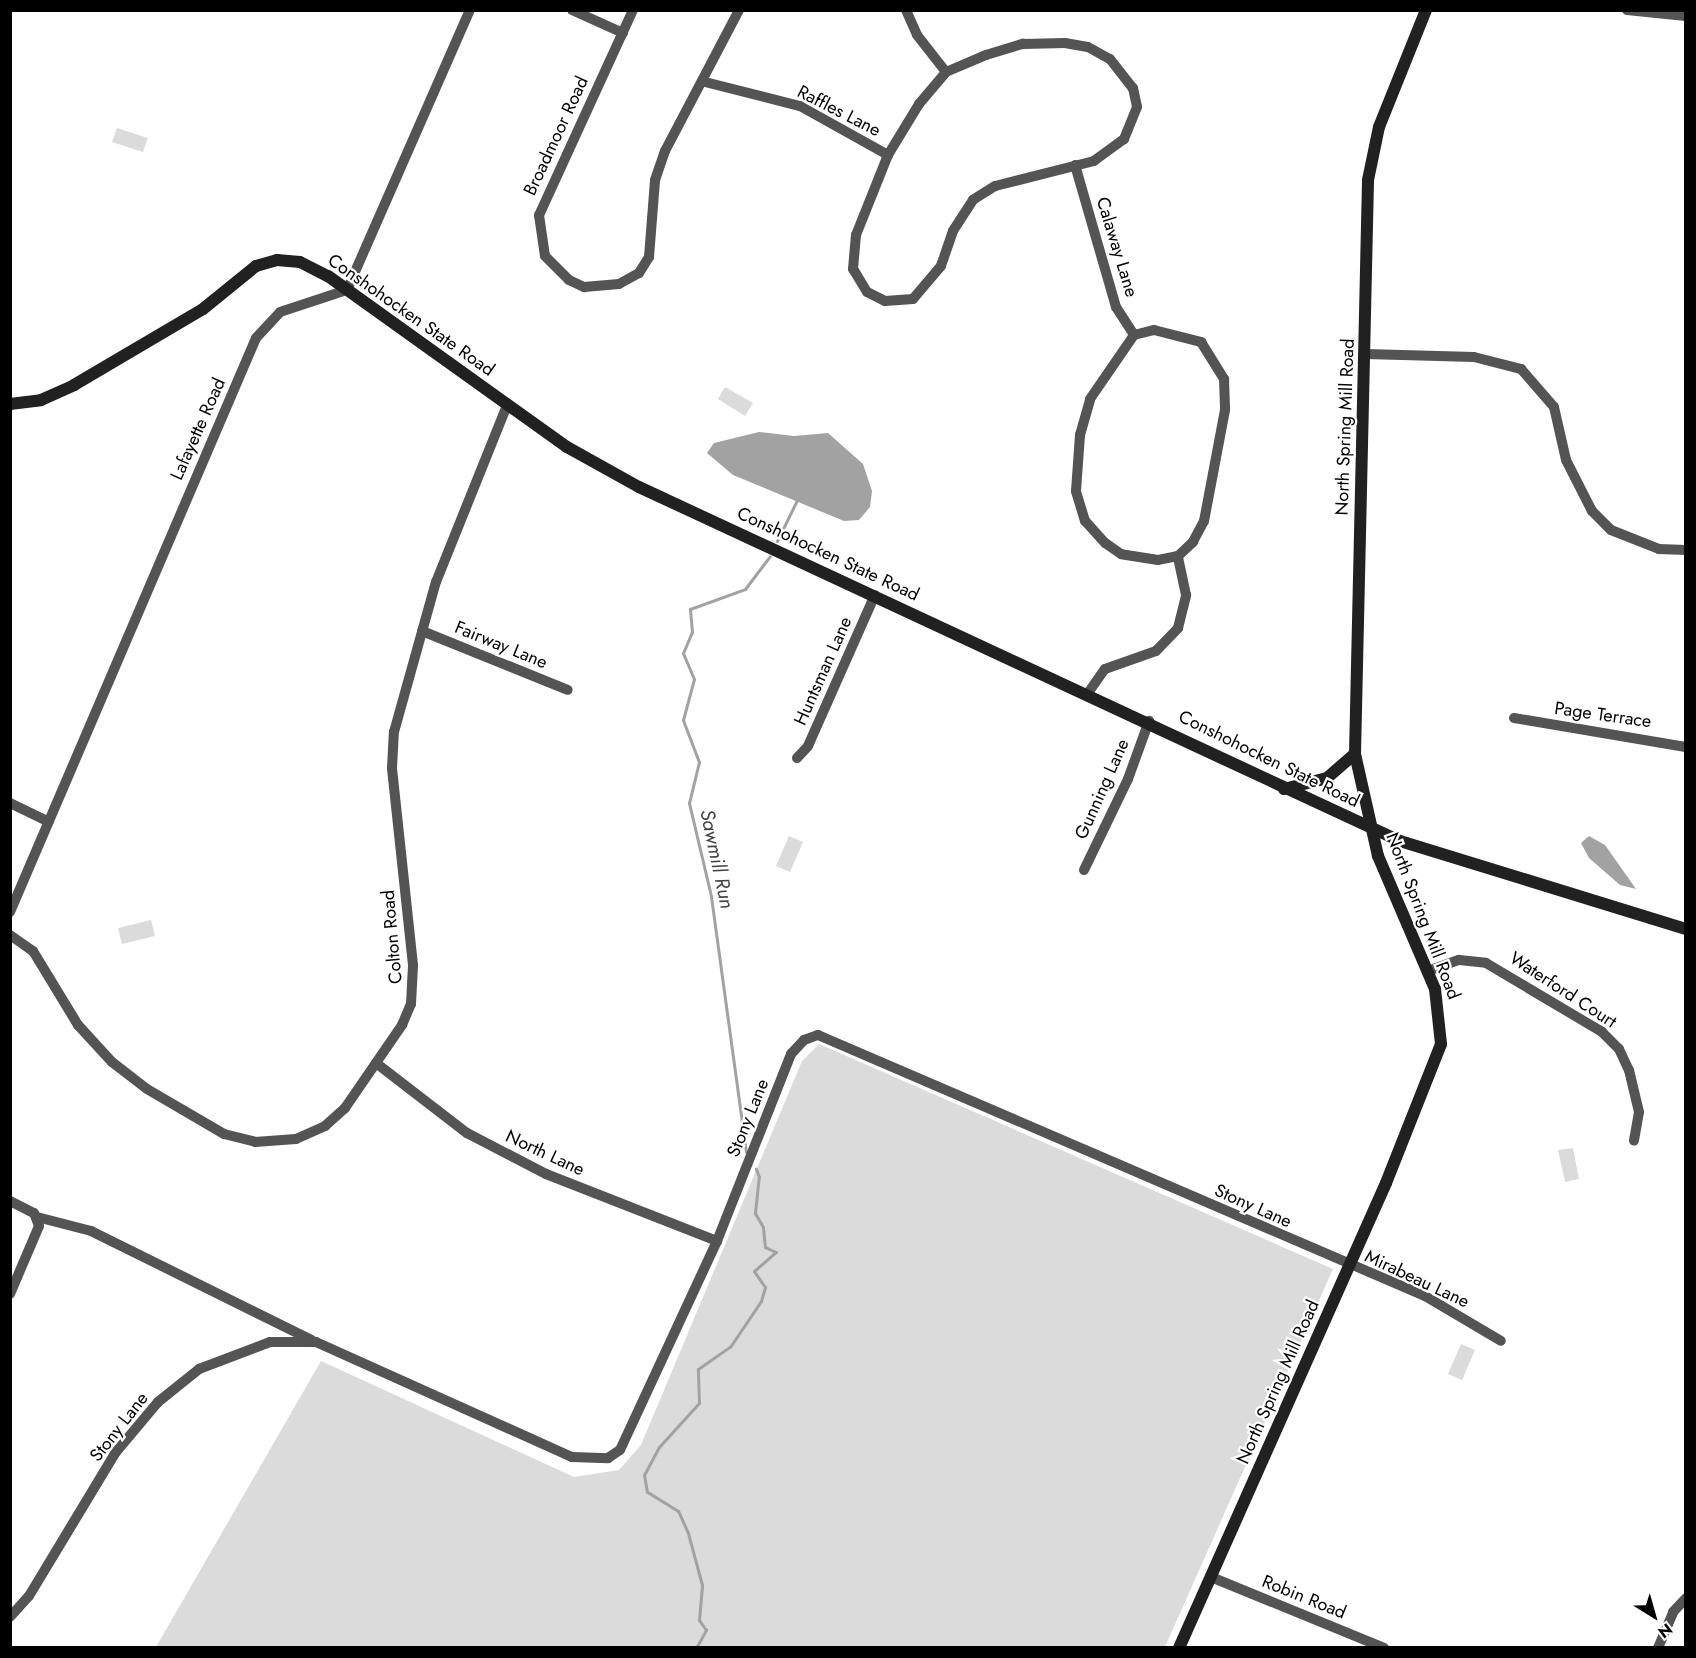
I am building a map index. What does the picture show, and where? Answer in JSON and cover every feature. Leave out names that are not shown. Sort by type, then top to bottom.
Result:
[{"type":"main road","name":"North Spring Mill Road","points":[[1179,1647],[1350,1266],[1439,1055],[1440,1010],[1428,971],[1381,864],[1370,827],[1355,754],[1370,163],[1379,127],[1426,10]]},
{"type":"main road","name":"Conshohocken State Road","points":[[10,404],[33,403],[74,385],[195,314],[262,263],[300,262],[347,290],[507,405],[606,470],[1149,721],[1284,789],[1400,841],[1686,929]]},
{"type":"main road","points":[[1284,789],[1327,778],[1355,754]]},
{"type":"street","points":[[347,290],[470,10]]},
{"type":"street","points":[[572,10],[623,33]]},
{"type":"street","name":"Broadmoor Road","points":[[633,10],[539,215],[545,256],[569,280],[602,289],[639,273],[649,257],[655,180],[664,151],[705,82],[739,10]]},
{"type":"street","points":[[906,10],[917,35],[946,72]]},
{"type":"street","points":[[1626,10],[1686,16]]},
{"type":"street","points":[[1065,43],[1088,48],[1110,59],[1133,88],[1137,107],[1131,126],[1114,150],[1075,165],[995,186],[973,200],[953,231],[941,266],[914,299],[885,301],[867,292],[853,269],[856,235],[888,155],[919,104],[946,72],[1023,44],[1065,43]]},
{"type":"street","name":"Raffles Lane","points":[[705,82],[800,106],[888,155]]},
{"type":"street","name":"Calaway Lane","points":[[1075,165],[1116,307],[1134,335]]},
{"type":"street","name":"Lafayette Road","points":[[10,912],[256,338],[279,312],[347,290]]},
{"type":"street","points":[[1154,330],[1201,342],[1224,379],[1225,410],[1204,521],[1193,542],[1178,556],[1158,561],[1121,554],[1093,533],[1079,506],[1080,435],[1090,399],[1134,335],[1154,330]]},
{"type":"street","points":[[1366,354],[1474,357],[1521,369],[1554,407],[1566,460],[1592,511],[1611,530],[1659,549],[1686,550]]},
{"type":"street","name":"Colton Road","points":[[10,935],[33,951],[73,1018],[112,1062],[147,1089],[238,1139],[277,1143],[312,1133],[345,1108],[407,1015],[413,992],[392,750],[422,631],[446,555],[507,405]]},
{"type":"street","points":[[1088,693],[1105,669],[1155,651],[1178,628],[1186,595],[1178,556]]},
{"type":"street","name":"Huntsman Lane","points":[[797,758],[808,746],[875,595]]},
{"type":"street","name":"Fairway Lane","points":[[422,631],[568,690]]},
{"type":"street","name":"Page Terrace","points":[[1514,718],[1686,747]]},
{"type":"street","name":"Gunning Lane","points":[[1084,870],[1128,779],[1149,721]]},
{"type":"street","points":[[10,803],[49,822]]},
{"type":"street","name":"Waterford Court","points":[[1428,971],[1459,960],[1486,963],[1602,1032],[1619,1049],[1629,1070],[1639,1112],[1634,1141]]},
{"type":"street","name":"Stony Lane","points":[[37,1217],[91,1232],[316,1342],[572,1457],[608,1458],[621,1450],[717,1241],[792,1054],[804,1040],[818,1035],[1350,1266]]},
{"type":"street","name":"North Lane","points":[[376,1063],[467,1132],[546,1174],[717,1241]]},
{"type":"street","points":[[10,1201],[37,1217],[37,1235],[10,1294]]},
{"type":"street","name":"Mirabeau Lane","points":[[1350,1266],[1455,1311],[1501,1341]]},
{"type":"street","name":"Stony Lane","points":[[10,1617],[29,1596],[116,1452],[158,1402],[199,1369],[228,1355],[270,1342],[316,1342]]},
{"type":"street","name":"Robin Road","points":[[1210,1576],[1384,1647]]},
{"type":"street","points":[[1659,1647],[1673,1611],[1686,1598]]},
{"type":"shaded area","points":[[117,128],[148,138],[143,152],[112,142]]},
{"type":"shaded area","points":[[725,387],[753,403],[745,416],[718,399]]},
{"type":"shaded area","points":[[759,432],[794,436],[828,433],[863,464],[872,491],[870,507],[859,520],[844,521],[733,475],[707,453],[714,443]]},
{"type":"shaded area","points":[[789,836],[803,842],[790,872],[776,866]]},
{"type":"shaded area","points":[[1589,836],[1605,845],[1636,889],[1620,885],[1589,858],[1581,843]]},
{"type":"shaded area","points":[[151,920],[155,936],[122,944],[118,928]]},
{"type":"shaded area","points":[[819,1044],[1333,1269],[1165,1647],[156,1647],[321,1361],[574,1477],[619,1470],[641,1445],[802,1061]]},
{"type":"shaded area","points":[[1573,1148],[1579,1179],[1565,1182],[1558,1150]]},
{"type":"shaded area","points":[[1461,1344],[1475,1350],[1462,1380],[1448,1374]]},
{"type":"waterway","name":"Sawmill Run","points":[[777,541],[797,500]]},
{"type":"waterway","name":"Sawmill Run","points":[[746,1152],[711,896],[689,803],[699,762],[683,720],[694,679],[683,653],[692,632],[690,609],[745,589],[770,556]]},
{"type":"waterway","name":"Sawmill Run","points":[[696,1648],[706,1630],[699,1620],[702,1585],[688,1533],[678,1511],[647,1492],[644,1475],[659,1447],[699,1403],[698,1369],[730,1347],[761,1301],[765,1287],[754,1271],[776,1252],[765,1247],[763,1227],[755,1213],[759,1177],[756,1169]]}]
